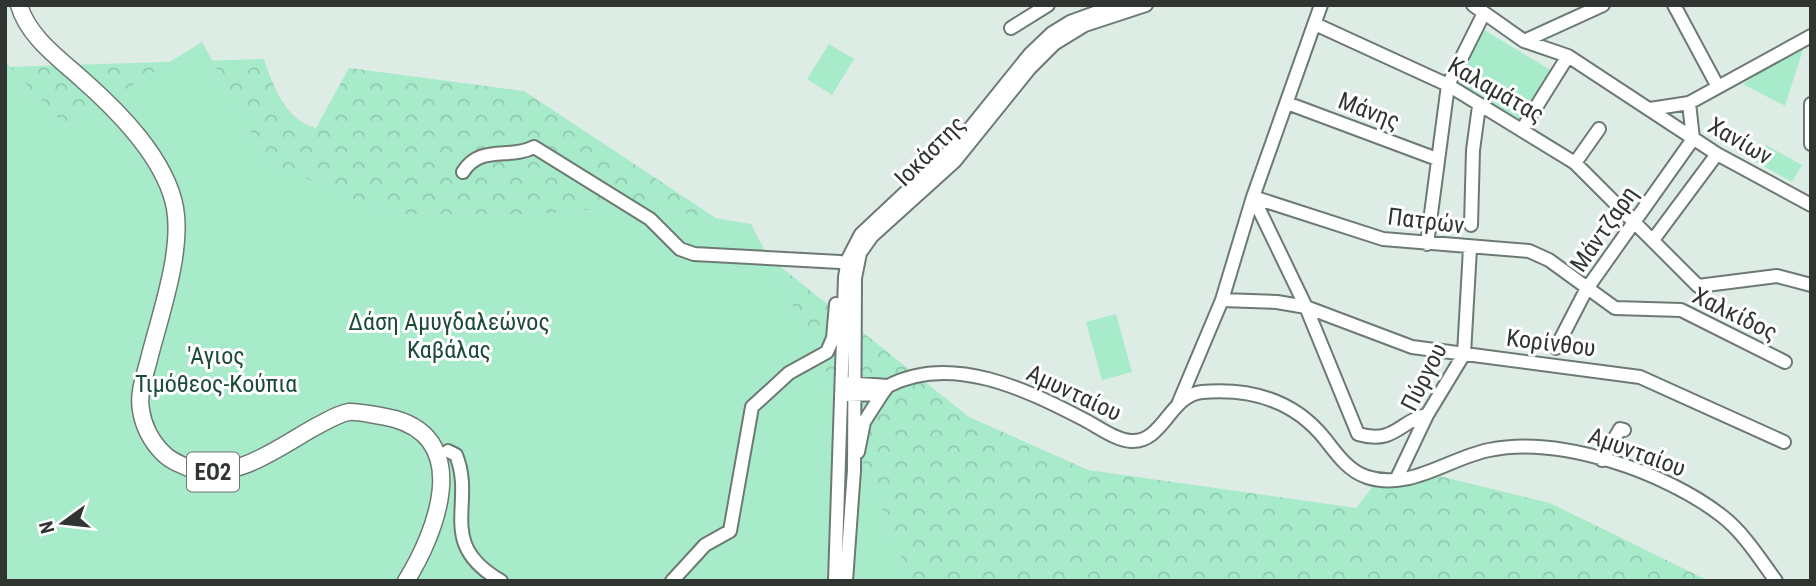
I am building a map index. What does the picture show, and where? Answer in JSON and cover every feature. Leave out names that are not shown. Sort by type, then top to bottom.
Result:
[{"type":"main road","name":"ΕΟ2","points":[[19,5],[27,24],[37,37],[102,97],[154,160],[175,206],[177,232],[172,261],[141,394],[142,418],[156,445],[169,459],[179,464],[215,472],[246,465],[345,413],[385,416],[408,424],[428,440],[440,466],[443,480],[432,527],[406,581]]},
{"type":"street","points":[[1011,27],[1048,5]]},
{"type":"street","name":"Ιοκάστης","points":[[847,389],[844,261],[861,234],[959,142],[1030,54],[1057,30],[1110,9],[1146,5]]},
{"type":"street","points":[[1179,402],[1222,300],[1253,197],[1321,5]]},
{"type":"street","name":"Χανίων","points":[[1472,5],[1524,41],[1568,56],[1692,139],[1811,205]]},
{"type":"street","points":[[1524,41],[1603,5]]},
{"type":"street","points":[[1674,5],[1718,87]]},
{"type":"street","name":"Ιοκάστης","points":[[847,389],[855,350],[856,267],[865,244],[955,161],[1030,68],[1054,44],[1110,9]]},
{"type":"street","points":[[1427,244],[1448,85],[1484,13]]},
{"type":"street","name":"Καλαμάτας","points":[[1315,24],[1448,85],[1479,106],[1523,128],[1575,163],[1698,286],[1777,276],[1811,285]]},
{"type":"street","points":[[1650,109],[1689,103],[1811,36]]},
{"type":"street","points":[[1523,128],[1568,56]]},
{"type":"street","name":"Μάνης","points":[[1287,103],[1437,159]]},
{"type":"street","points":[[1689,103],[1692,139]]},
{"type":"street","points":[[1811,104],[1811,144]]},
{"type":"street","points":[[1471,225],[1473,150],[1479,106]]},
{"type":"street","points":[[1575,163],[1599,129]]},
{"type":"street","name":"Μάντζαρη","points":[[1556,348],[1586,290],[1692,139]]},
{"type":"street","points":[[463,172],[474,160],[489,153],[522,153],[534,146],[650,219],[680,249],[694,254],[844,261],[829,349],[789,373],[755,402],[749,416],[733,524],[727,533],[705,545],[672,581]]},
{"type":"street","points":[[1653,240],[1717,154]]},
{"type":"street","points":[[1253,197],[1306,307],[1358,433],[1391,435],[1414,419],[1427,415]]},
{"type":"street","name":"Πατρών","points":[[1253,197],[1383,239],[1529,251],[1549,260],[1586,290]]},
{"type":"street","name":"Πύργου","points":[[1397,478],[1427,415],[1464,354],[1470,248]]},
{"type":"street","name":"Χαλκίδος","points":[[1586,290],[1615,308],[1681,310],[1785,362]]},
{"type":"street","name":"Κορίνθου","points":[[1222,300],[1277,302],[1306,307],[1412,347],[1640,377],[1784,442]]},
{"type":"street","points":[[846,581],[854,470],[864,422],[881,388],[861,373],[855,350]]},
{"type":"street","name":"Αμυνταίου","points":[[847,389],[881,388],[931,372],[967,375],[1042,398],[1128,441],[1147,437],[1179,402],[1198,392],[1252,393],[1269,398],[1308,421],[1356,472],[1367,477],[1416,477],[1479,453],[1511,448],[1560,449],[1591,454],[1655,477],[1704,503],[1732,525],[1776,581]]},
{"type":"street","points":[[847,389],[854,470]]},
{"type":"street","points":[[835,581],[847,389]]},
{"type":"street","points":[[1602,460],[1620,429],[1624,430]]},
{"type":"street","points":[[448,451],[456,455],[460,470],[459,517],[463,536],[476,560],[501,581]]},
{"type":"green space","points":[[1484,30],[1554,72],[1523,122],[1455,84]]},
{"type":"green space","name":"'Αγιος Τιμόθεος-Κούπια","points":[[202,42],[268,162],[389,214],[534,214],[639,206],[751,224],[822,361],[911,581],[5,581],[5,62],[66,126]]},
{"type":"green space","points":[[1805,43],[1785,106],[1743,84]]},
{"type":"green space","points":[[829,44],[854,59],[832,95],[807,79]]},
{"type":"green space","name":"'Αγιος Τιμόθεος-Κούπια","points":[[264,59],[276,91],[288,110],[305,124],[316,128],[349,68],[524,91],[737,232],[969,417],[1088,470],[1356,508],[1379,479],[1427,473],[1550,503],[1709,581],[5,581],[5,67]]},
{"type":"green space","points":[[1766,145],[1802,165],[1792,182],[1756,162]]},
{"type":"green space","points":[[1116,314],[1132,372],[1102,380],[1086,322]]},
{"type":"park label","name":"Δάση Αμυγδαλεώνος Καβάλας","points":[[449,336]]}]
